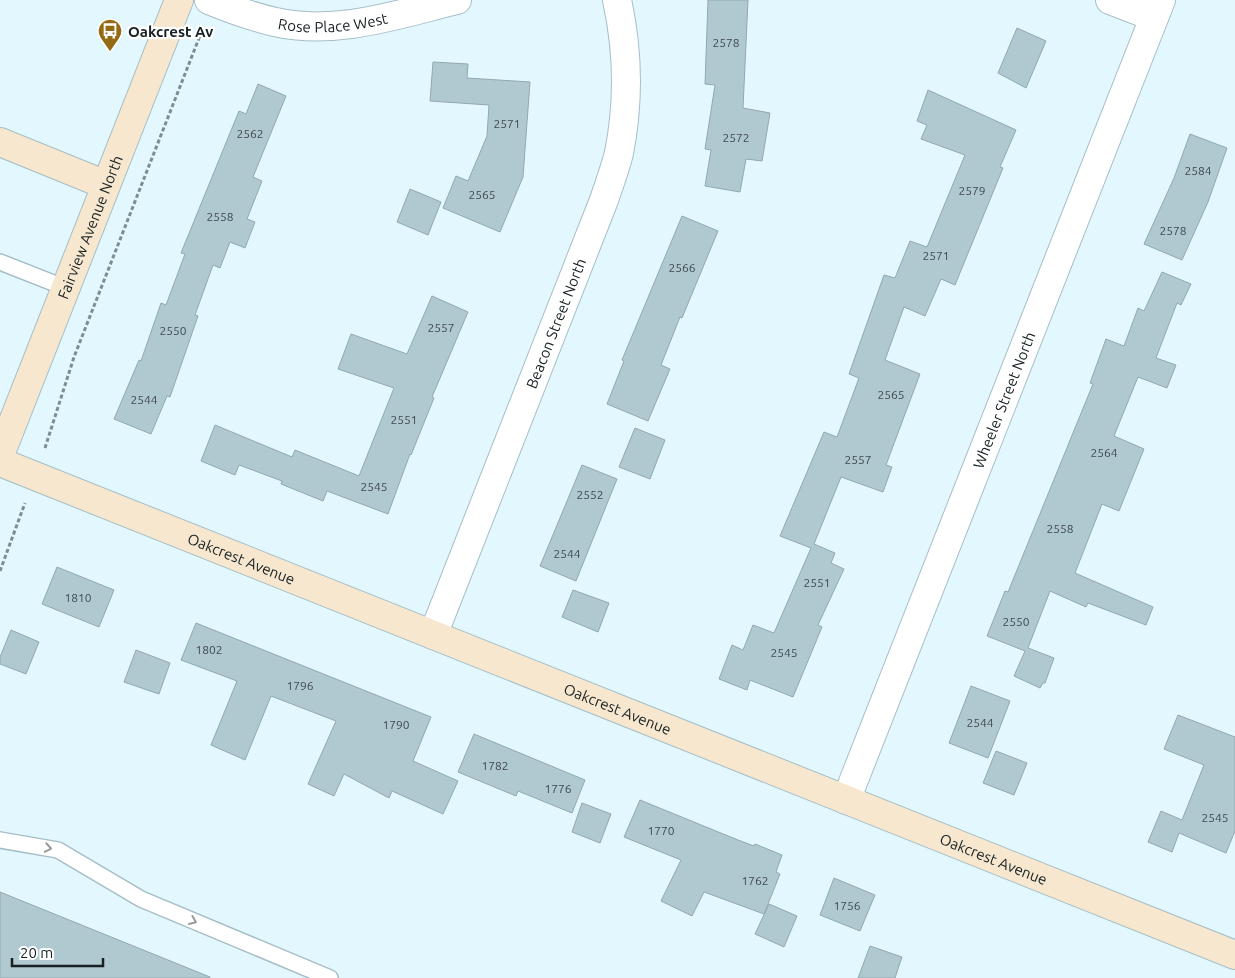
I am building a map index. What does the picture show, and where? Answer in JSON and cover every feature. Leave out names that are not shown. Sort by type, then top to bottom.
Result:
[{"type":"street","name":"Fairview Avenue North","points":[[0,455],[179,0]]},
{"type":"street","name":"Rose Place West","points":[[211,1],[276,23],[316,27],[355,24],[457,0]]},
{"type":"street","name":"Beacon Street North","points":[[433,635],[604,200],[618,154],[626,104],[625,52],[617,0]]},
{"type":"street","points":[[1110,0],[1157,9]]},
{"type":"street","name":"Wheeler Street North","points":[[846,800],[1157,9]]},
{"type":"street","points":[[0,142],[106,185]]},
{"type":"street","name":"Oakcrest Avenue","points":[[0,462],[1235,955]]},
{"type":"lane","points":[[0,262],[66,288]]},
{"type":"lane","points":[[0,840],[58,850],[141,899],[330,978]]},
{"type":"path","points":[[0,571],[50,435],[74,356],[211,1]]},
{"type":"building","points":[[708,0],[748,0],[743,108],[770,113],[762,161],[746,159],[740,192],[705,186],[711,150],[705,149],[715,85],[705,84]]},
{"type":"building","points":[[1017,28],[1046,41],[1026,88],[998,73]]},
{"type":"building","points":[[433,62],[468,64],[467,78],[530,82],[523,177],[500,232],[443,208],[456,176],[468,181],[487,136],[489,105],[430,101]]},
{"type":"building","points":[[258,84],[286,96],[253,177],[262,181],[247,219],[255,222],[245,248],[230,242],[220,268],[213,265],[195,315],[198,316],[170,397],[167,396],[151,434],[114,419],[139,360],[141,361],[161,303],[166,305],[185,254],[181,253],[239,111],[246,114]]},
{"type":"building","points":[[928,90],[1016,130],[1000,167],[1003,168],[955,285],[941,279],[925,316],[904,307],[885,360],[920,374],[886,465],[892,467],[883,492],[841,477],[814,544],[835,553],[831,563],[844,569],[818,625],[822,627],[793,697],[750,680],[747,690],[719,679],[732,645],[743,650],[753,625],[774,633],[811,548],[780,536],[824,432],[837,437],[859,378],[849,374],[884,275],[895,278],[910,241],[927,247],[965,155],[921,139],[927,125],[917,121]]},
{"type":"building","points":[[1190,134],[1227,148],[1208,202],[1182,260],[1144,244],[1174,178]]},
{"type":"building","points":[[410,189],[441,202],[428,235],[397,222]]},
{"type":"building","points":[[682,216],[718,231],[661,365],[670,369],[648,421],[607,404],[624,361],[622,360]]},
{"type":"building","points":[[1162,272],[1191,284],[1181,305],[1177,303],[1156,358],[1176,365],[1167,388],[1138,377],[1114,436],[1144,449],[1119,511],[1102,504],[1075,573],[1153,607],[1146,625],[1088,603],[1086,607],[1050,591],[1028,648],[1054,658],[1045,683],[1040,688],[1014,676],[1025,651],[987,636],[1005,591],[1008,592],[1093,384],[1090,383],[1106,339],[1124,346],[1138,308],[1144,311]]},
{"type":"building","points":[[432,296],[468,312],[432,397],[434,398],[410,454],[388,514],[327,491],[323,501],[281,484],[282,481],[239,465],[235,475],[201,461],[215,425],[292,457],[295,450],[359,476],[394,388],[338,369],[351,334],[407,354]]},
{"type":"building","points":[[635,428],[665,440],[650,479],[619,467]]},
{"type":"building","points":[[582,465],[617,479],[576,581],[540,566]]},
{"type":"building","points":[[57,567],[114,590],[99,627],[42,604]]},
{"type":"building","points":[[573,590],[609,603],[598,632],[562,617]]},
{"type":"building","points":[[196,623],[431,717],[413,761],[458,781],[443,814],[392,791],[389,798],[344,774],[334,796],[308,784],[336,721],[271,696],[245,760],[211,745],[237,681],[181,660]]},
{"type":"building","points":[[11,630],[39,642],[26,674],[0,664],[0,657]]},
{"type":"building","points":[[136,650],[170,663],[159,694],[124,682]]},
{"type":"building","points":[[971,686],[1010,701],[988,758],[949,743]]},
{"type":"building","points":[[1178,715],[1235,737],[1235,831],[1226,853],[1179,833],[1172,852],[1148,842],[1161,811],[1182,820],[1204,765],[1164,749]]},
{"type":"building","points":[[474,734],[585,780],[572,813],[518,791],[516,796],[458,772]]},
{"type":"building","points":[[996,751],[1027,763],[1014,795],[983,783]]},
{"type":"building","points":[[640,800],[738,840],[754,846],[755,844],[782,855],[776,872],[780,874],[764,914],[704,892],[692,916],[661,901],[681,860],[624,837]]},
{"type":"building","points":[[582,803],[611,814],[600,843],[572,832]]},
{"type":"building","points":[[834,878],[875,895],[860,931],[820,915]]},
{"type":"building","points":[[0,892],[210,977],[210,978],[0,978]]},
{"type":"building","points":[[769,904],[797,916],[784,947],[755,934]]},
{"type":"building","points":[[870,946],[902,957],[895,978],[858,978]]},
{"type":"place","name":"Oakcrest Av","points":[[110,52]]}]
